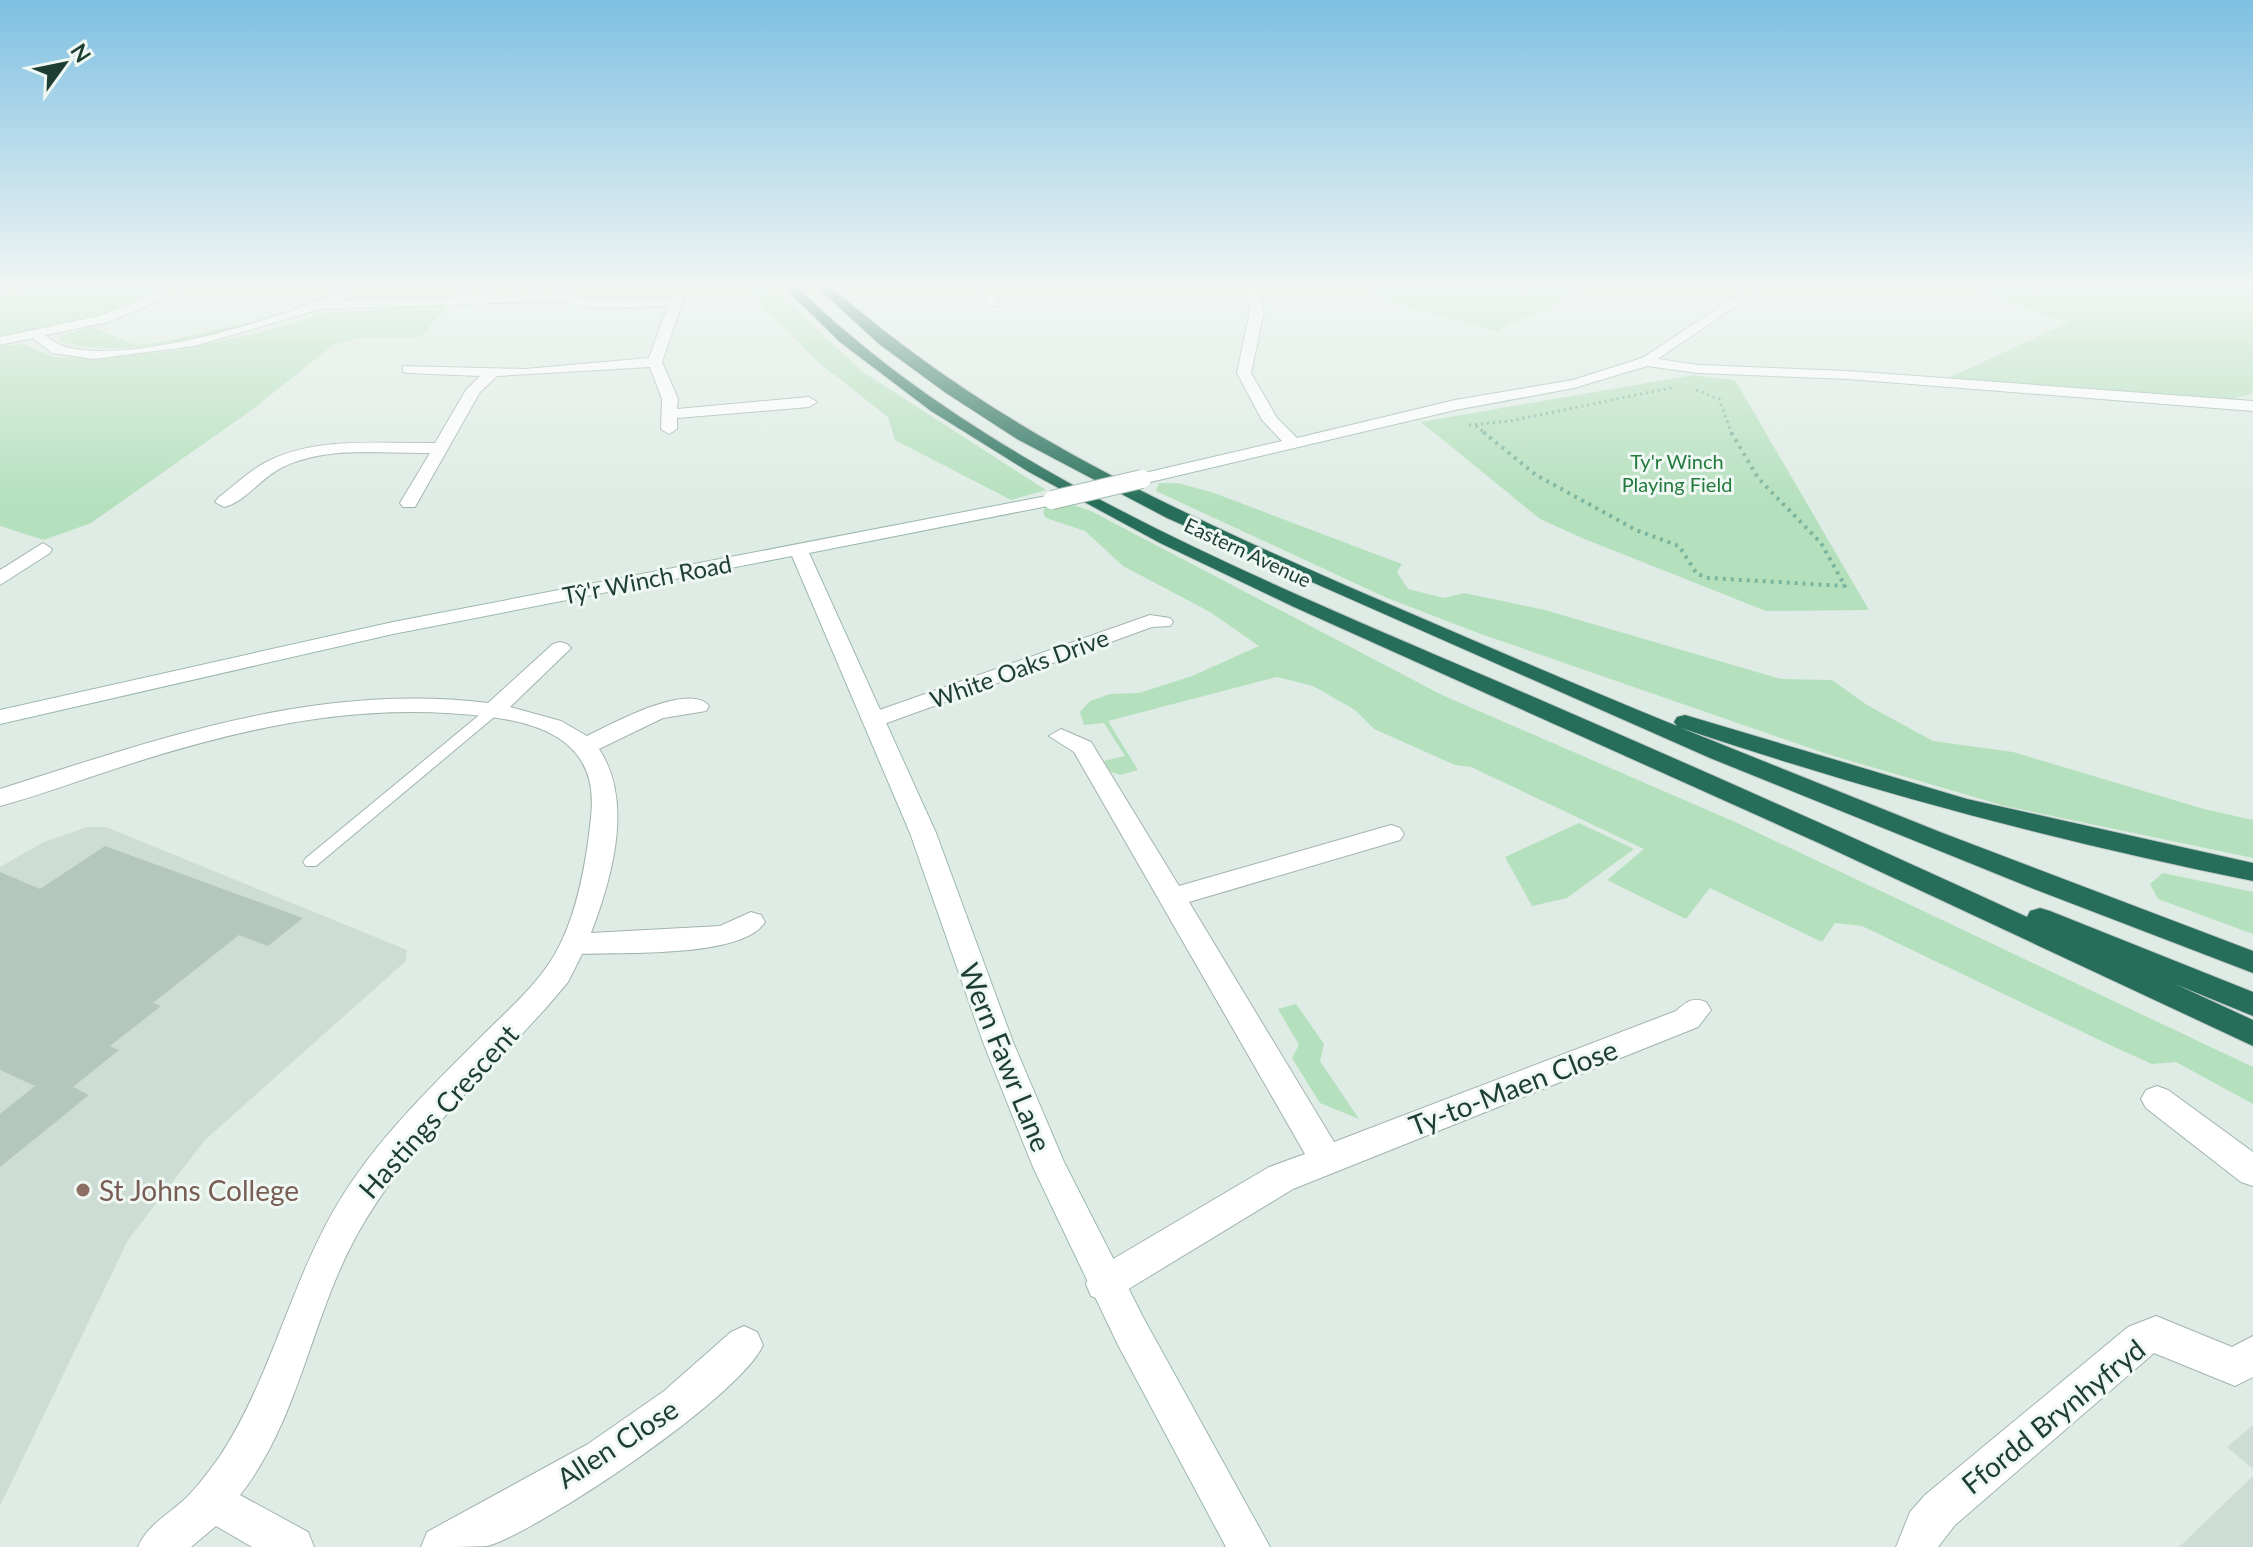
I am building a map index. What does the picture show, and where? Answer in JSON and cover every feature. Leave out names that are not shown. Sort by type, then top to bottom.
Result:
[{"type":"highway","name":"Eastern Avenue","points":[[870,358],[910,390],[994,445],[1104,507],[1346,623],[1727,790]]},
{"type":"highway","name":"Eastern Avenue","points":[[908,358],[940,382],[1077,464],[1255,552],[1490,656]]},
{"type":"highway","points":[[1490,656],[1754,745],[1957,806],[2106,843],[2253,872]]},
{"type":"highway","points":[[1490,656],[1823,794],[2253,962]]},
{"type":"highway","points":[[1727,790],[2253,1004]]},
{"type":"highway","points":[[1727,790],[2253,1034]]},
{"type":"street","points":[[656,358],[655,362],[668,388],[670,422],[809,402]]},
{"type":"street","points":[[1247,358],[1244,373],[1278,430],[1294,444]]},
{"type":"street","points":[[1645,361],[1649,358]]},
{"type":"street","points":[[1645,361],[1698,369],[1848,375],[2253,406]]},
{"type":"street","name":"Tŷ'r Winch Road","points":[[0,717],[222,662],[378,629],[1052,500],[1455,405],[1574,384],[1645,361]]},
{"type":"street","points":[[408,369],[545,372],[655,362]]},
{"type":"street","points":[[409,503],[474,390],[494,371]]},
{"type":"street","points":[[224,502],[273,465],[289,458],[330,450],[439,448]]},
{"type":"street","name":"Wern Fawr Lane","points":[[799,550],[876,719],[926,841],[986,1014],[1025,1113],[1104,1284],[1249,1547]]},
{"type":"street","points":[[0,567],[36,554],[0,579]]},
{"type":"street","name":"White Oaks Drive","points":[[876,719],[1150,621],[1163,622]]},
{"type":"street","points":[[494,710],[560,648]]},
{"type":"street","points":[[0,798],[199,734],[287,716],[400,704],[494,710],[546,723],[586,746],[664,710],[680,705],[698,706]]},
{"type":"street","points":[[1061,736],[1083,747],[1326,1159]]},
{"type":"street","name":"Hastings Crescent","points":[[159,1547],[211,1501],[247,1452],[269,1412],[339,1231],[366,1188],[410,1134],[535,1003],[558,974],[575,944],[597,872],[606,788],[596,758],[586,746]]},
{"type":"street","points":[[1171,898],[1391,834]]},
{"type":"street","points":[[575,944],[724,936],[751,922]]},
{"type":"street","name":"Ty-to-Maen Close","points":[[1104,1284],[1281,1178],[1615,1049],[1687,1019],[1696,1010]]},
{"type":"street","points":[[2157,1099],[2253,1171]]},
{"type":"street","name":"Ffordd Brynhyfryd","points":[[1917,1547],[1925,1527],[1940,1510],[2141,1340],[2156,1334],[2235,1367],[2253,1355]]},
{"type":"street","name":"Allen Close","points":[[442,1547],[482,1538],[640,1433],[689,1395],[744,1345]]},
{"type":"street","points":[[211,1501],[293,1547]]},
{"type":"lane","points":[[311,862],[494,710]]},
{"type":"path","points":[[1680,387],[1476,426],[1536,475],[1636,530],[1679,546],[1697,574],[1709,578],[1845,586],[1827,551],[1801,519],[1764,484],[1746,459],[1730,434],[1719,399],[1694,390]]},
{"type":"shaded area","name":"St Johns College","points":[[87,827],[106,827],[407,950],[406,961],[205,1140],[128,1240],[0,1506],[0,867],[44,842]]},
{"type":"shaded area","points":[[2253,1425],[2253,1469],[2227,1447]]},
{"type":"shaded area","points":[[2253,1476],[2253,1547],[2179,1547]]},
{"type":"green space","points":[[0,358],[317,358],[253,409],[91,523],[44,540],[0,526]]},
{"type":"green space","points":[[814,358],[848,358],[863,372],[1046,490],[1011,500],[895,440],[888,417]]},
{"type":"green space","points":[[1991,358],[2253,358],[2253,393],[2233,399],[1946,379]]},
{"type":"green space","name":"Ty'r Winch Playing Field","points":[[1693,375],[1735,380],[1869,610],[1766,611],[1582,538],[1540,519],[1421,422]]},
{"type":"green space","points":[[1159,483],[1178,483],[1214,493],[1402,564],[1397,572],[1408,589],[1444,598],[1464,593],[1545,610],[1781,679],[1832,680],[1867,705],[1933,741],[2013,752],[2204,809],[2253,820],[2253,858],[2005,806],[1827,754],[1481,634],[1387,598],[1156,491]]},
{"type":"green space","points":[[1064,502],[1091,511],[1442,695],[1735,822],[2253,1067],[2253,1104],[2176,1062],[2152,1064],[1862,926],[1835,923],[1822,942],[1710,888],[1686,919],[1607,880],[1644,849],[1471,767],[1455,765],[1374,729],[1355,710],[1313,686],[1277,677],[1108,721],[1138,770],[1121,775],[1111,772],[1104,761],[1125,756],[1104,723],[1084,725],[1080,712],[1090,701],[1110,694],[1139,693],[1192,676],[1259,646],[1210,612],[1123,566],[1085,531],[1046,518],[1043,513],[1045,507]]},
{"type":"green space","points":[[1579,823],[1634,849],[1567,898],[1532,906],[1505,857]]},
{"type":"green space","points":[[2163,873],[2253,892],[2253,934],[2158,899],[2150,884]]},
{"type":"green space","points":[[1296,1004],[1324,1044],[1320,1061],[1359,1119],[1320,1103],[1292,1058],[1299,1045],[1278,1009]]},
{"type":"building","points":[[105,846],[303,918],[268,946],[239,935],[153,1003],[161,1006],[110,1046],[119,1050],[73,1087],[89,1095],[0,1167],[0,1114],[35,1086],[0,1070],[0,872],[40,889]]},
{"type":"place","name":"St Johns College","points":[[83,1190]]}]
